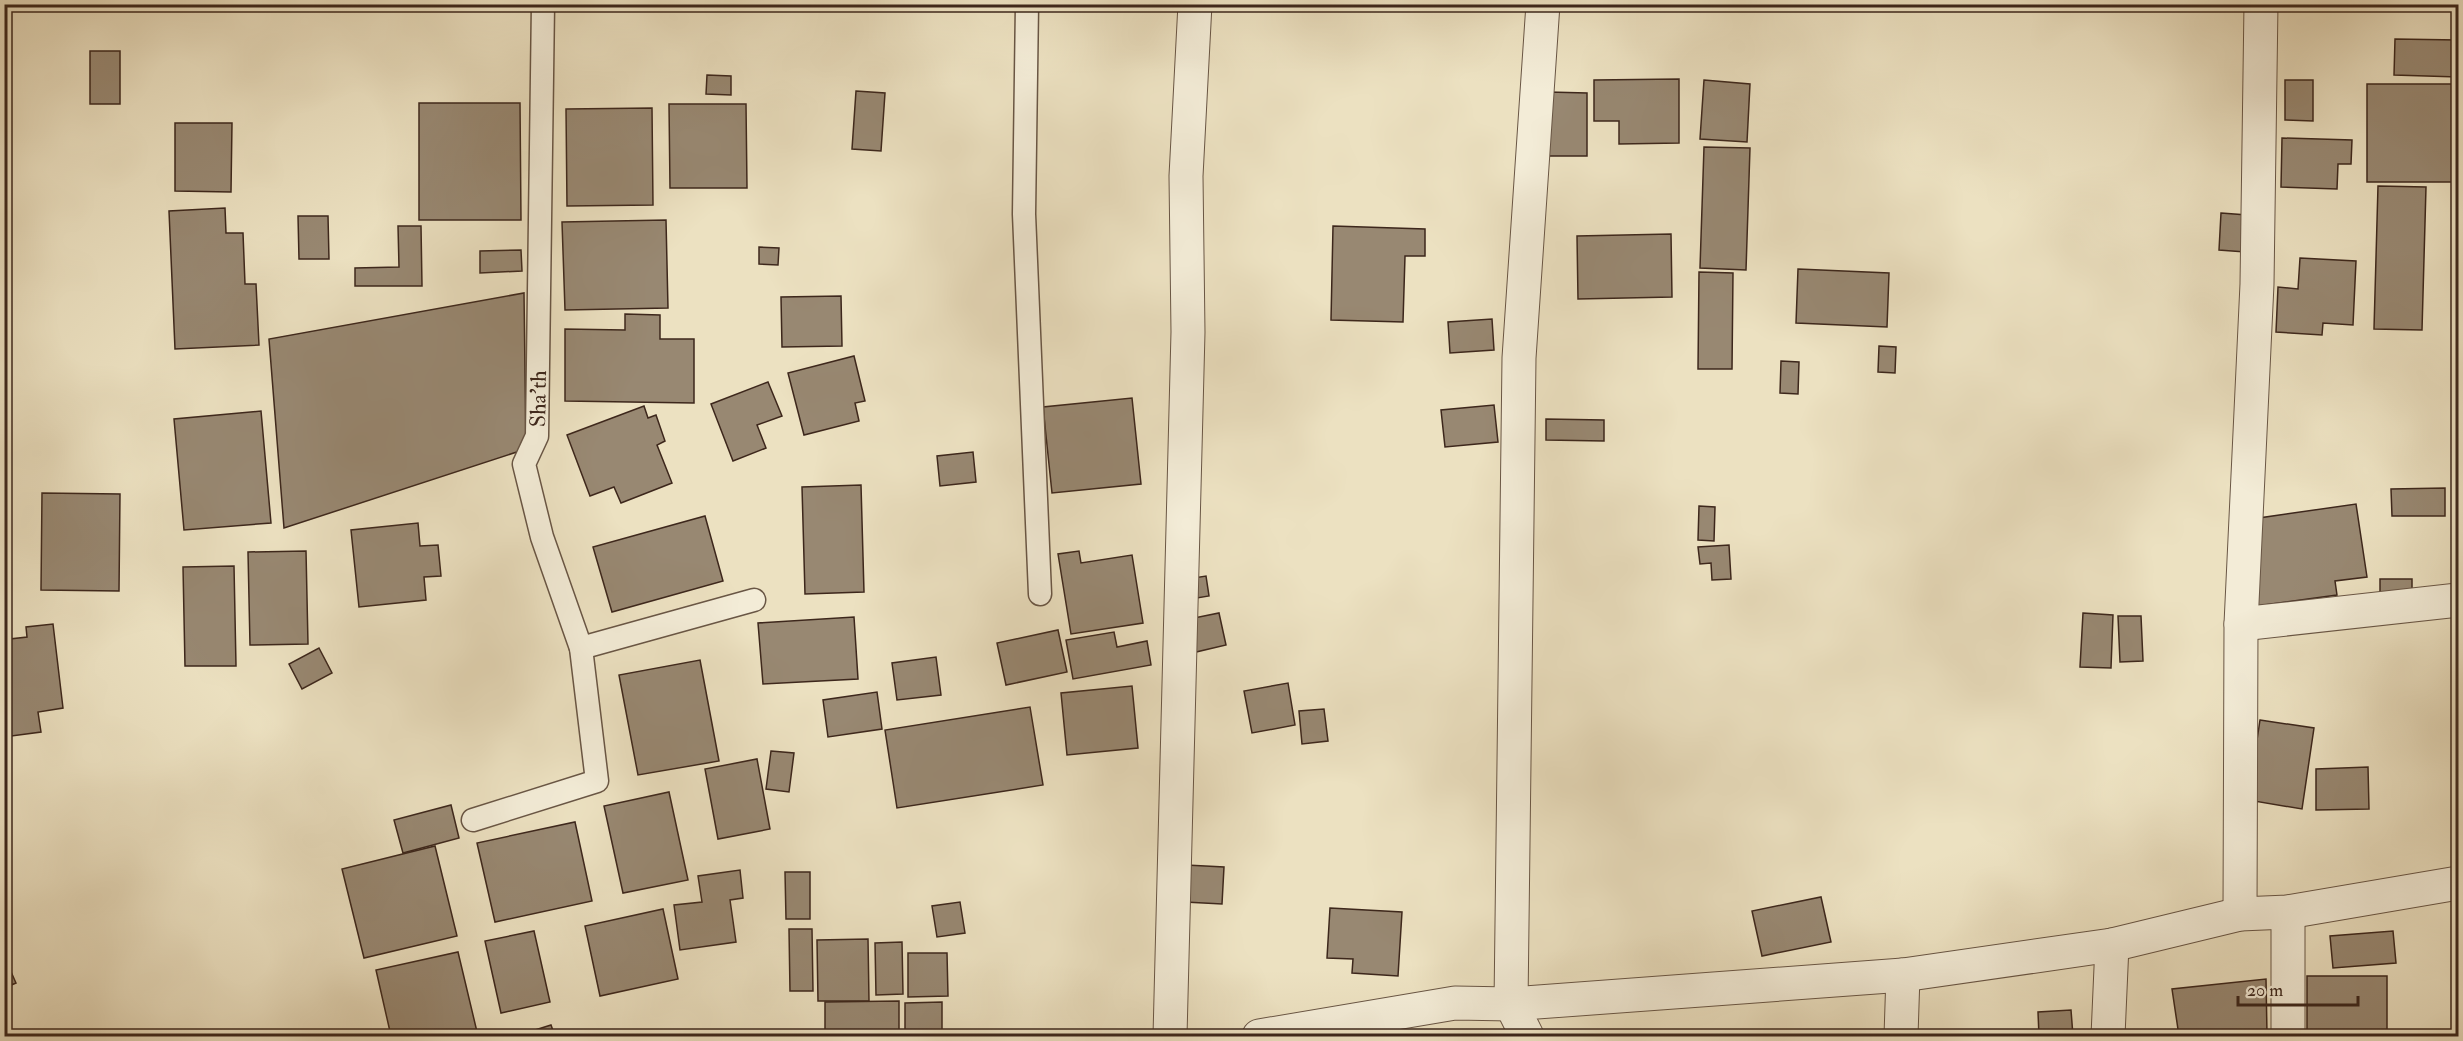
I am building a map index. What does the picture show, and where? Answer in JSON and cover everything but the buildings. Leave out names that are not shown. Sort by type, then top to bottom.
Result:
[{"type":"street","points":[[1170,1036],[1188,332],[1186,176],[1195,4]]},
{"type":"street","points":[[1527,1036],[1511,1004],[1519,358],[1543,4]]},
{"type":"street","points":[[2240,914],[2241,624],[2257,284],[2261,4]]},
{"type":"street","points":[[2241,624],[2458,600]]},
{"type":"street","points":[[1258,1036],[1455,1004],[1511,1004],[1903,975],[2112,945],[2240,914],[2288,912],[2458,883]]},
{"type":"street","points":[[2288,912],[2288,1036]]},
{"type":"street","points":[[2108,1036],[2112,945]]},
{"type":"street","points":[[1901,1036],[1903,975]]},
{"type":"street","points":[[1369,1036],[1455,1004]]},
{"type":"lane","name":"Sha'th","points":[[473,820],[597,782],[581,648],[542,537],[524,464],[537,436],[543,4]]},
{"type":"lane","points":[[1027,4],[1024,214],[1040,594]]},
{"type":"lane","points":[[581,648],[754,600]]}]
